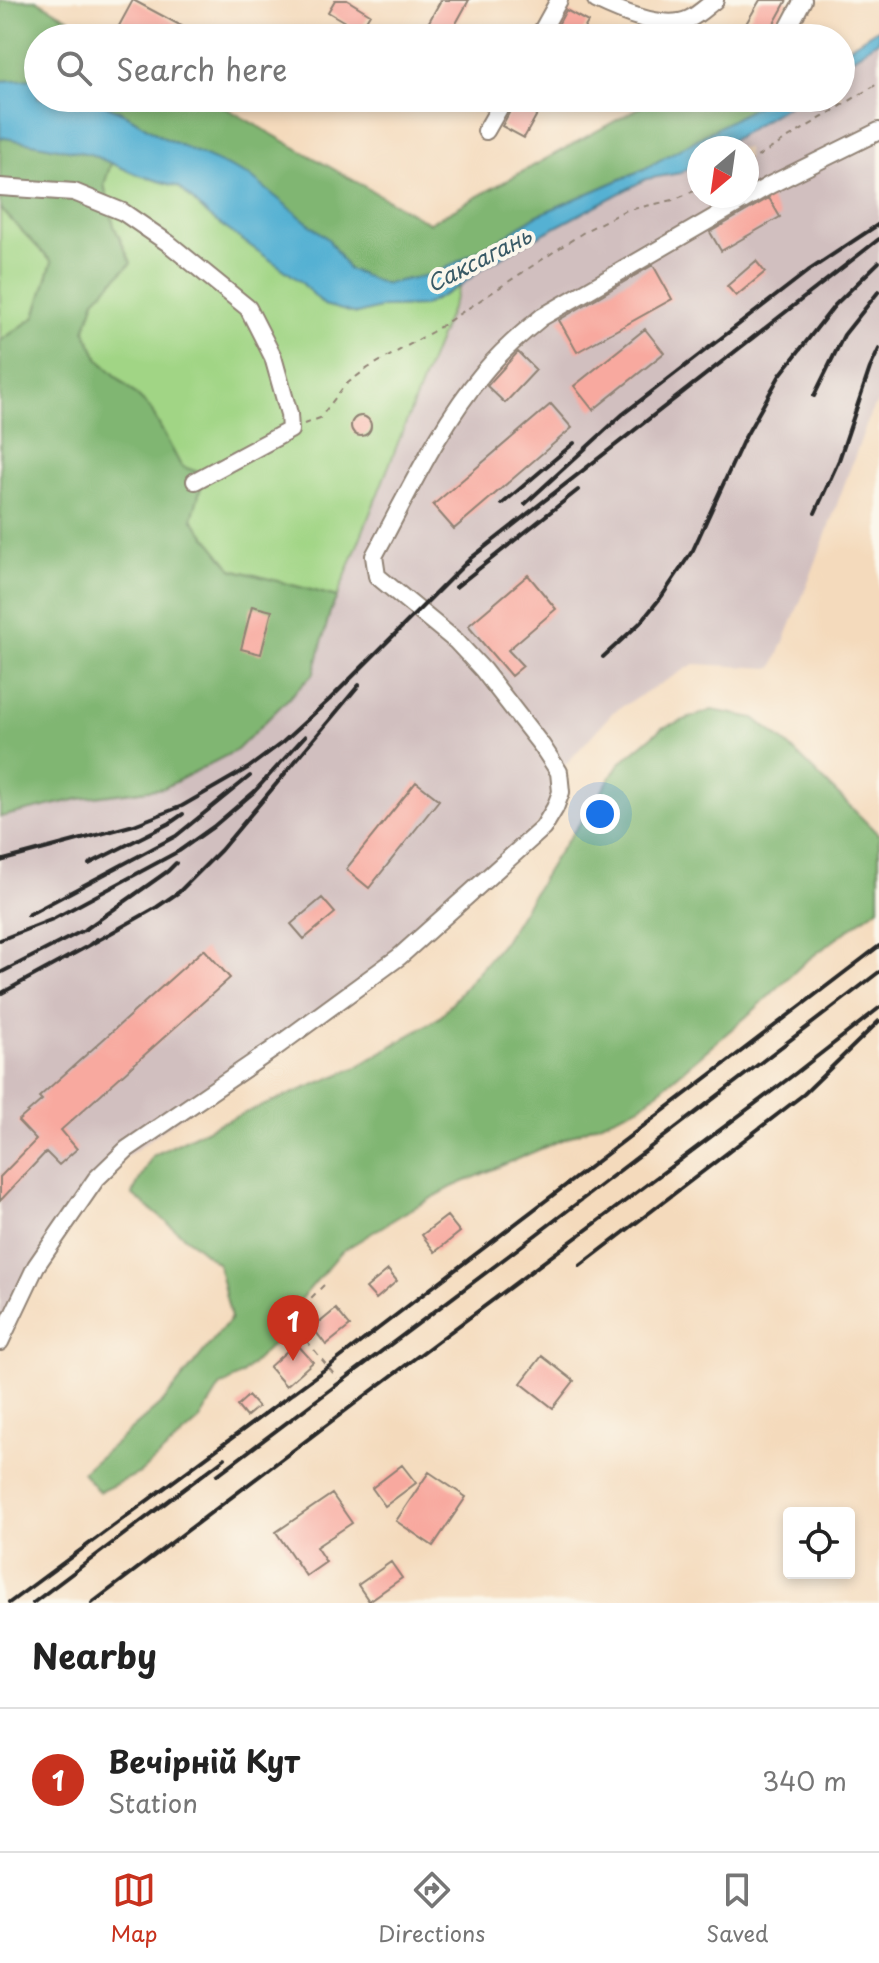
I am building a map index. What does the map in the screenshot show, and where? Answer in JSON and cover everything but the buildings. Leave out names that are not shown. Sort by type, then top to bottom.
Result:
[{"type":"street","points":[[546,24],[559,0]]},
{"type":"street","points":[[596,0],[647,19],[672,22],[688,20],[715,0]]},
{"type":"street","points":[[790,24],[803,0]]},
{"type":"street","points":[[486,131],[497,112]]},
{"type":"street","points":[[0,1342],[36,1266],[96,1179],[127,1149],[272,1050],[399,957],[543,828],[555,808],[561,792],[559,772],[534,735],[456,641],[377,576],[374,556],[438,438],[462,401],[513,340],[542,317],[770,185],[879,131]]},
{"type":"street","points":[[0,187],[74,192],[123,212],[168,243],[248,308],[273,357],[290,430],[195,481]]},
{"type":"path","points":[[855,98],[879,83]]},
{"type":"path","points":[[759,156],[831,112]]},
{"type":"path","points":[[290,424],[306,424],[320,418],[345,385],[368,368],[432,332],[587,230],[624,211],[687,194]]},
{"type":"path","points":[[324,1285],[300,1309],[293,1324],[337,1378]]},
{"type":"shaded area","points":[[879,40],[879,400],[870,415],[773,668],[694,664],[613,712],[559,772],[555,808],[399,957],[96,1179],[0,1342],[0,817],[79,799],[164,788],[314,673],[330,612],[460,286],[486,266],[646,179],[680,173],[687,169],[687,208],[759,208],[759,136],[738,136],[777,112],[855,112],[855,56]]},
{"type":"green space","points":[[0,0],[36,0],[78,24],[24,24],[24,80],[0,81]]},
{"type":"green space","points":[[121,112],[233,112],[429,223],[631,112],[746,112],[703,136],[687,136],[687,145],[642,170],[536,216],[435,274],[384,284],[348,269],[328,239]]},
{"type":"green space","points":[[0,137],[90,154],[111,163],[104,185],[114,226],[131,263],[95,299],[85,331],[99,360],[150,408],[181,466],[198,472],[202,483],[192,519],[232,569],[337,597],[314,673],[237,750],[164,788],[79,799],[0,817],[0,341],[35,317],[52,262],[0,208]]},
{"type":"green space","points":[[111,163],[179,187],[210,217],[300,281],[325,305],[357,314],[383,307],[423,306],[460,286],[337,597],[232,569],[192,519],[202,483],[181,466],[150,408],[99,360],[85,331],[95,299],[131,262],[114,226],[104,184]]},
{"type":"green space","points":[[0,208],[52,262],[35,317],[0,341]]},
{"type":"green space","points":[[712,710],[754,718],[788,745],[879,835],[879,907],[805,962],[753,1011],[641,1106],[452,1187],[341,1252],[300,1300],[277,1340],[242,1374],[220,1387],[199,1421],[140,1473],[99,1492],[82,1472],[163,1402],[231,1318],[218,1264],[132,1194],[152,1156],[218,1124],[355,1068],[440,1017],[505,940],[556,856],[620,763],[662,728]]},
{"type":"water","points":[[879,28],[879,40],[855,56],[855,43]]},
{"type":"water","name":"Саксагань","points":[[24,80],[24,112],[121,112],[162,137],[250,176],[328,239],[348,269],[384,284],[435,274],[536,216],[642,170],[687,145],[687,169],[680,173],[646,179],[486,266],[460,286],[423,306],[383,307],[357,314],[324,305],[300,281],[210,217],[179,187],[136,174],[90,154],[0,137],[0,81]]},
{"type":"water","points":[[746,112],[777,112],[738,136],[703,136]]},
{"type":"railway","points":[[525,504],[623,414],[808,271],[879,224]]},
{"type":"railway","points":[[0,861],[134,825],[182,806],[248,768],[283,742],[330,699],[471,558],[879,239]]},
{"type":"railway","points":[[603,657],[640,623],[693,550],[743,441],[780,375],[835,305],[879,262]]},
{"type":"railway","points":[[814,396],[844,335],[879,291]]},
{"type":"railway","points":[[815,513],[839,460],[879,349]]},
{"type":"railway","points":[[502,504],[574,443]]},
{"type":"railway","points":[[456,587],[578,490]]},
{"type":"railway","points":[[88,946],[179,892],[221,850],[359,685]]},
{"type":"railway","points":[[0,940],[53,919],[179,851],[254,792],[305,736]]},
{"type":"railway","points":[[28,915],[176,836],[250,776]]},
{"type":"railway","points":[[89,864],[183,814]]},
{"type":"railway","points":[[0,973],[86,929],[176,863]]},
{"type":"railway","points":[[0,994],[97,939]]},
{"type":"railway","points":[[9,1603],[328,1367],[879,946]]},
{"type":"railway","points":[[217,1475],[879,972]]},
{"type":"railway","points":[[92,1603],[879,1008]]},
{"type":"railway","points":[[580,1266],[804,1094],[879,1021]]},
{"type":"railway","points":[[33,1603],[225,1458]]},
{"type":"place","name":"Вечірній Кут","points":[[293,1361]]}]
